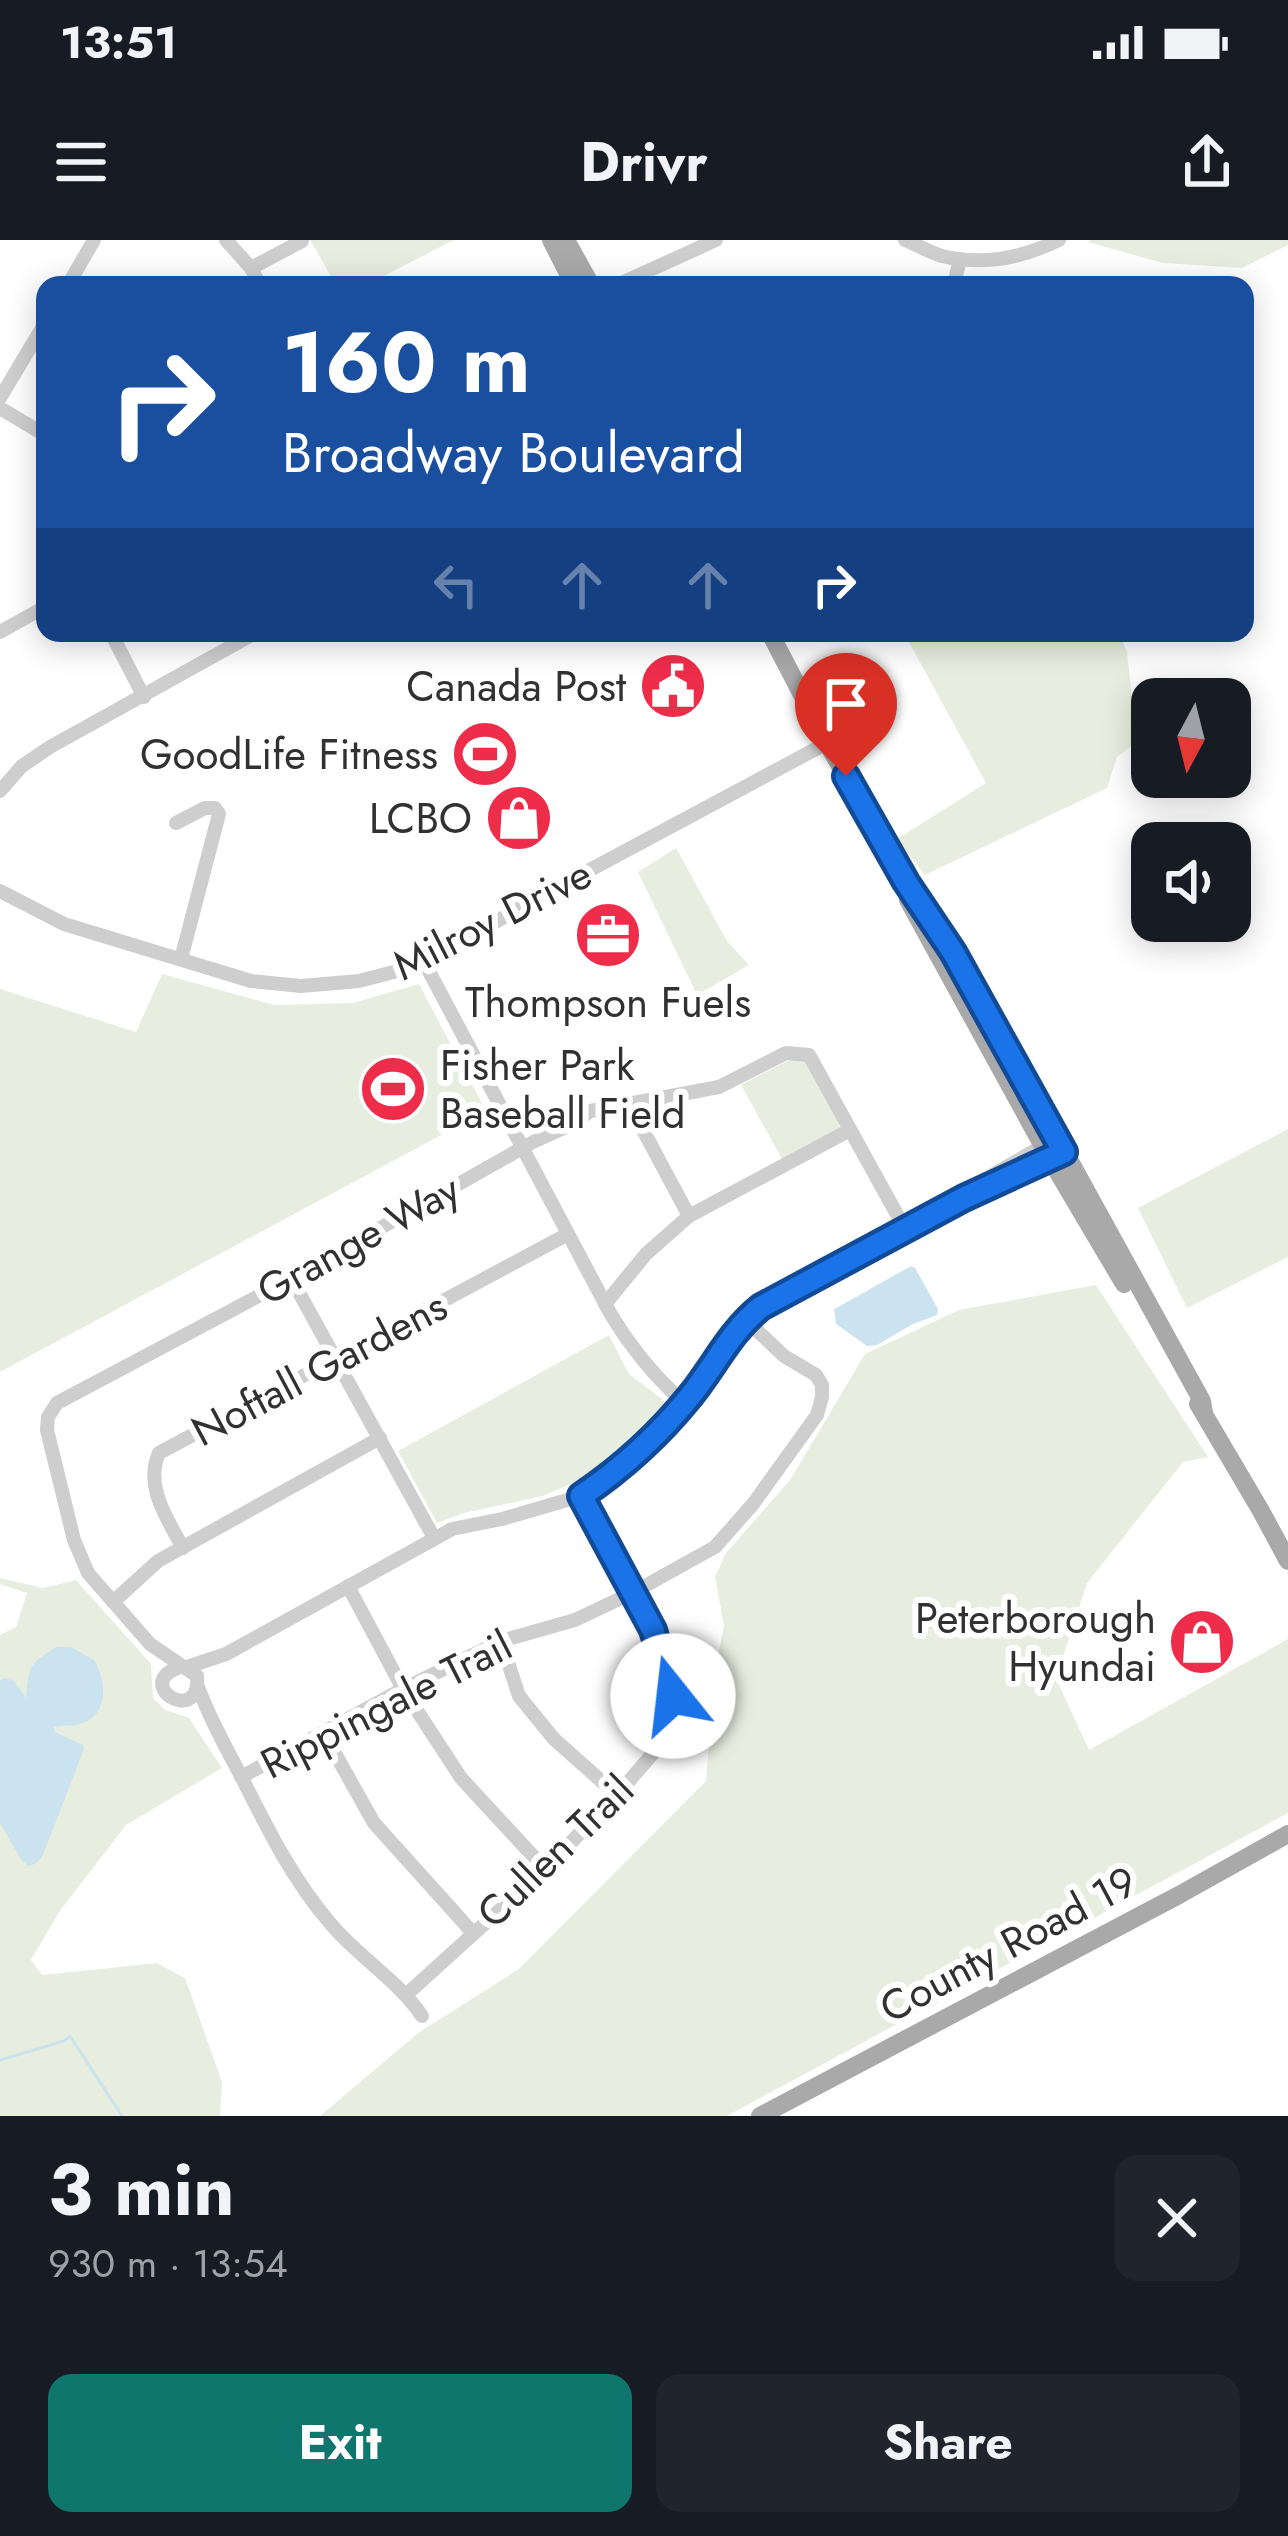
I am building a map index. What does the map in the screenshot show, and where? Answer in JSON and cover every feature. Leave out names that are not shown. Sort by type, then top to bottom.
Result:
[{"type":"main road","points":[[551,240],[569,276]]},
{"type":"main road","points":[[566,240],[586,276]]},
{"type":"main road","points":[[775,642],[906,882],[908,901],[925,934],[1054,1149],[1186,1390],[1204,1413],[1288,1561]]},
{"type":"main road","name":"County Road 19","points":[[760,2116],[1288,1834]]},
{"type":"street","points":[[73,276],[94,240]]},
{"type":"street","points":[[226,240],[255,276]]},
{"type":"street","points":[[635,276],[716,240]]},
{"type":"street","points":[[904,240],[960,259],[1017,258],[1059,240]]},
{"type":"street","points":[[251,268],[302,242]]},
{"type":"street","points":[[655,276],[680,258]]},
{"type":"street","points":[[956,276],[960,259]]},
{"type":"street","points":[[0,398],[36,338]]},
{"type":"street","points":[[0,408],[36,430]]},
{"type":"street","points":[[0,632],[36,612]]},
{"type":"street","points":[[116,642],[144,697]]},
{"type":"street","points":[[0,790],[22,766],[50,747],[239,642]]},
{"type":"street","name":"Milroy Drive","points":[[0,891],[64,924],[251,981],[301,986],[359,981],[446,951],[827,742]]},
{"type":"street","points":[[176,823],[205,808],[215,808],[219,814],[181,959]]},
{"type":"street","points":[[423,960],[605,1304],[631,1348],[684,1403]]},
{"type":"street","name":"Grange Way","points":[[191,1675],[155,1647],[88,1573],[74,1540],[47,1430],[50,1411],[57,1403],[590,1111],[719,1088],[786,1053],[809,1055],[905,1229]]},
{"type":"street","points":[[628,1102],[689,1216]]},
{"type":"street","points":[[605,1304],[646,1254],[689,1216],[850,1130]]},
{"type":"street","points":[[212,1722],[163,1690],[163,1679],[170,1670],[191,1675],[452,1529],[581,1496],[657,1436],[734,1331],[761,1307],[964,1198],[966,1190],[1054,1149]]},
{"type":"street","name":"Noftall Gardens","points":[[183,1548],[153,1479],[159,1454],[568,1234]]},
{"type":"street","points":[[291,1278],[434,1538]]},
{"type":"street","name":"Rippingale Trail","points":[[241,1777],[501,1641],[575,1621],[716,1547],[817,1415],[822,1397],[816,1375],[784,1356],[746,1319]]},
{"type":"street","points":[[113,1602],[158,1561],[380,1438]]},
{"type":"street","name":"Cullen Trail","points":[[407,1994],[545,1869],[661,1744],[673,1696],[660,1646],[581,1496]]},
{"type":"street","points":[[348,1586],[403,1689],[461,1778],[545,1869]]},
{"type":"street","points":[[501,1641],[519,1696],[554,1739],[617,1796]]},
{"type":"street","name":"Grange Way","points":[[155,1647],[163,1679]]},
{"type":"street","points":[[180,1701],[191,1697],[191,1675]]},
{"type":"street","points":[[191,1675],[308,1897],[354,1950],[407,1994],[422,2016]]},
{"type":"street","points":[[323,1732],[374,1823],[472,1933]]},
{"type":"green space","points":[[310,240],[454,240],[384,276],[331,276]]},
{"type":"green space","points":[[1288,240],[1288,245],[1242,268],[1163,263],[1088,242]]},
{"type":"green space","points":[[909,642],[1123,642],[1131,688],[1131,746],[1117,757],[1107,788],[925,875],[897,839],[986,783]]},
{"type":"green space","points":[[676,848],[727,941],[749,965],[697,995],[638,872]]},
{"type":"green space","points":[[162,974],[274,1005],[353,1003],[419,984],[486,1111],[0,1372],[0,989],[136,1032]]},
{"type":"green space","points":[[801,1056],[826,1089],[840,1128],[782,1159],[741,1085]]},
{"type":"green space","points":[[1288,1129],[1288,1257],[1187,1308],[1138,1208]]},
{"type":"green space","points":[[1096,1285],[1208,1457],[1183,1462],[1087,1583],[1056,1678],[1089,1750],[1288,1639],[1288,1813],[727,2116],[320,2116],[418,2033],[519,1969],[706,1781],[715,1670],[724,1626],[715,1577],[726,1553],[790,1480],[865,1354],[959,1310]]},
{"type":"green space","points":[[609,1335],[629,1374],[666,1402],[629,1445],[581,1479],[543,1496],[437,1523],[398,1451]]},
{"type":"green space","points":[[0,1578],[43,1588],[76,1580],[151,1664],[153,1698],[165,1710],[189,1718],[222,1768],[126,1825],[59,1912],[31,1960],[42,1975],[157,1963],[185,1978],[222,2082],[220,2116],[0,2116],[0,1635],[16,1627],[27,1593],[0,1584]]},
{"type":"water","points":[[911,1266],[938,1309],[937,1315],[867,1346],[836,1324],[834,1309]]},
{"type":"water","points":[[56,1647],[71,1647],[94,1660],[103,1699],[86,1722],[54,1727],[84,1749],[43,1855],[29,1866],[0,1823],[0,1680],[14,1681],[26,1698],[32,1667]]},
{"type":"waterway","points":[[0,2060],[70,2036],[122,2116]]},
{"type":"place","name":"Canada Post","points":[[673,686]]},
{"type":"place","name":"GoodLife Fitness","points":[[485,754]]},
{"type":"place","name":"LCBO","points":[[519,818]]},
{"type":"place","name":"Thompson Fuels","points":[[608,935]]},
{"type":"place","name":"Fisher Park Baseball Field","points":[[393,1089]]},
{"type":"place","name":"Peterborough Hyundai","points":[[1202,1642]]},
{"type":"route","points":[[673,1696],[653,1630],[581,1496],[657,1436],[734,1331],[761,1307],[964,1198],[1064,1152],[953,952],[906,882],[846,776]]}]
